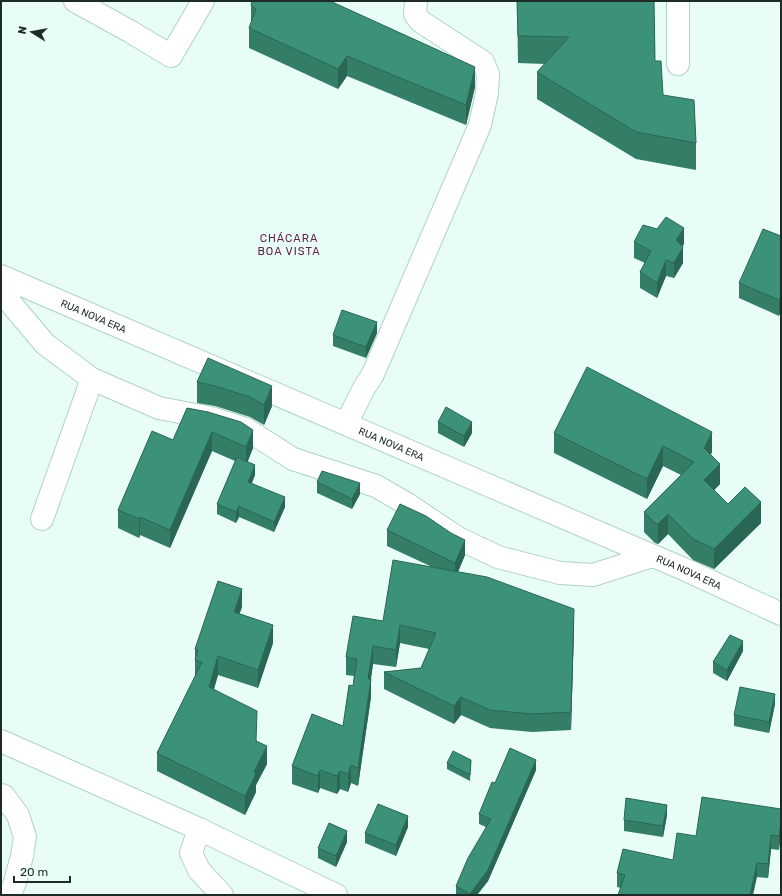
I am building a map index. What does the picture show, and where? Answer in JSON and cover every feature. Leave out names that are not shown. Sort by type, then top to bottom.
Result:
[{"type":"street","points":[[75,1],[171,56],[203,1]]},
{"type":"street","points":[[346,424],[364,388],[373,374],[480,126],[487,93],[488,74],[483,62],[420,21],[415,14],[416,1]]},
{"type":"street","points":[[678,1],[678,64]]},
{"type":"street","name":"RUA NOVA ERA","points":[[1,276],[652,556],[781,614]]},
{"type":"street","points":[[1,288],[13,306],[45,344],[92,379],[159,408],[211,418],[246,430],[293,459],[376,486],[407,504],[458,538],[498,557],[560,573],[593,575],[652,556]]},
{"type":"street","points":[[42,519],[92,379]]},
{"type":"street","points":[[1,741],[199,829],[336,895]]},
{"type":"street","points":[[1,795],[4,796],[18,815],[25,837],[20,865],[10,895]]},
{"type":"street","points":[[199,829],[191,853],[199,870],[222,895]]},
{"type":"street","points":[[1,877],[20,865]]},
{"type":"building","points":[[252,1],[330,1],[475,67],[466,105],[347,56],[338,69],[249,28],[256,9],[251,5]]},
{"type":"building","points":[[517,1],[654,1],[655,61],[661,61],[663,95],[694,100],[696,143],[636,132],[537,72],[569,37],[518,36]]},
{"type":"building","points":[[666,217],[684,228],[676,240],[683,247],[674,263],[666,260],[657,283],[640,272],[651,251],[634,242],[643,225],[657,229]]},
{"type":"building","points":[[763,229],[781,236],[781,295],[779,300],[739,283]]},
{"type":"building","points":[[342,310],[377,322],[366,347],[333,335]]},
{"type":"building","points":[[208,358],[272,386],[264,405],[250,397],[197,382]]},
{"type":"building","points":[[587,367],[712,432],[704,448],[720,464],[704,480],[728,504],[745,487],[761,502],[714,549],[693,539],[668,514],[658,524],[644,512],[694,462],[663,446],[647,479],[554,433]]},
{"type":"building","points":[[446,407],[472,422],[464,436],[438,422]]},
{"type":"building","points":[[187,408],[208,412],[241,422],[253,430],[246,447],[212,432],[170,530],[140,517],[139,519],[118,510],[152,431],[173,440]]},
{"type":"building","points":[[237,457],[255,465],[248,482],[285,497],[274,522],[239,506],[236,512],[217,504]]},
{"type":"building","points":[[322,471],[360,483],[352,499],[317,482]]},
{"type":"building","points":[[400,504],[426,516],[451,533],[465,540],[455,563],[387,530]]},
{"type":"building","points":[[393,560],[487,577],[574,609],[571,712],[532,714],[490,710],[461,697],[454,706],[384,672],[421,668],[436,633],[400,625],[396,650],[373,646],[368,679],[371,679],[358,768],[351,765],[348,774],[340,771],[337,776],[320,770],[318,776],[292,766],[312,714],[343,726],[349,685],[353,686],[357,659],[346,657],[353,616],[383,621]]},
{"type":"building","points":[[218,581],[242,589],[234,612],[273,625],[258,670],[218,656],[209,687],[257,711],[256,741],[267,746],[254,772],[256,774],[245,796],[157,753],[202,662],[195,660],[198,650],[195,649]]},
{"type":"building","points":[[730,635],[743,641],[727,670],[713,662]]},
{"type":"building","points":[[740,687],[775,694],[769,722],[734,715]]},
{"type":"building","points":[[510,748],[536,760],[488,870],[470,894],[456,886],[468,858],[491,819],[479,814],[492,782],[495,783]]},
{"type":"building","points":[[453,751],[471,760],[470,775],[447,763]]},
{"type":"building","points":[[702,797],[781,809],[779,836],[771,835],[768,864],[757,863],[750,895],[618,895],[625,875],[617,873],[623,849],[673,860],[677,833],[696,836]]},
{"type":"building","points":[[626,798],[667,805],[663,826],[624,820]]},
{"type":"building","points":[[378,804],[408,816],[396,845],[365,833]]},
{"type":"building","points":[[329,823],[347,831],[336,856],[318,848]]},
{"type":"district","name":"CHÁCARA BOA VISTA","points":[[289,244]]}]
